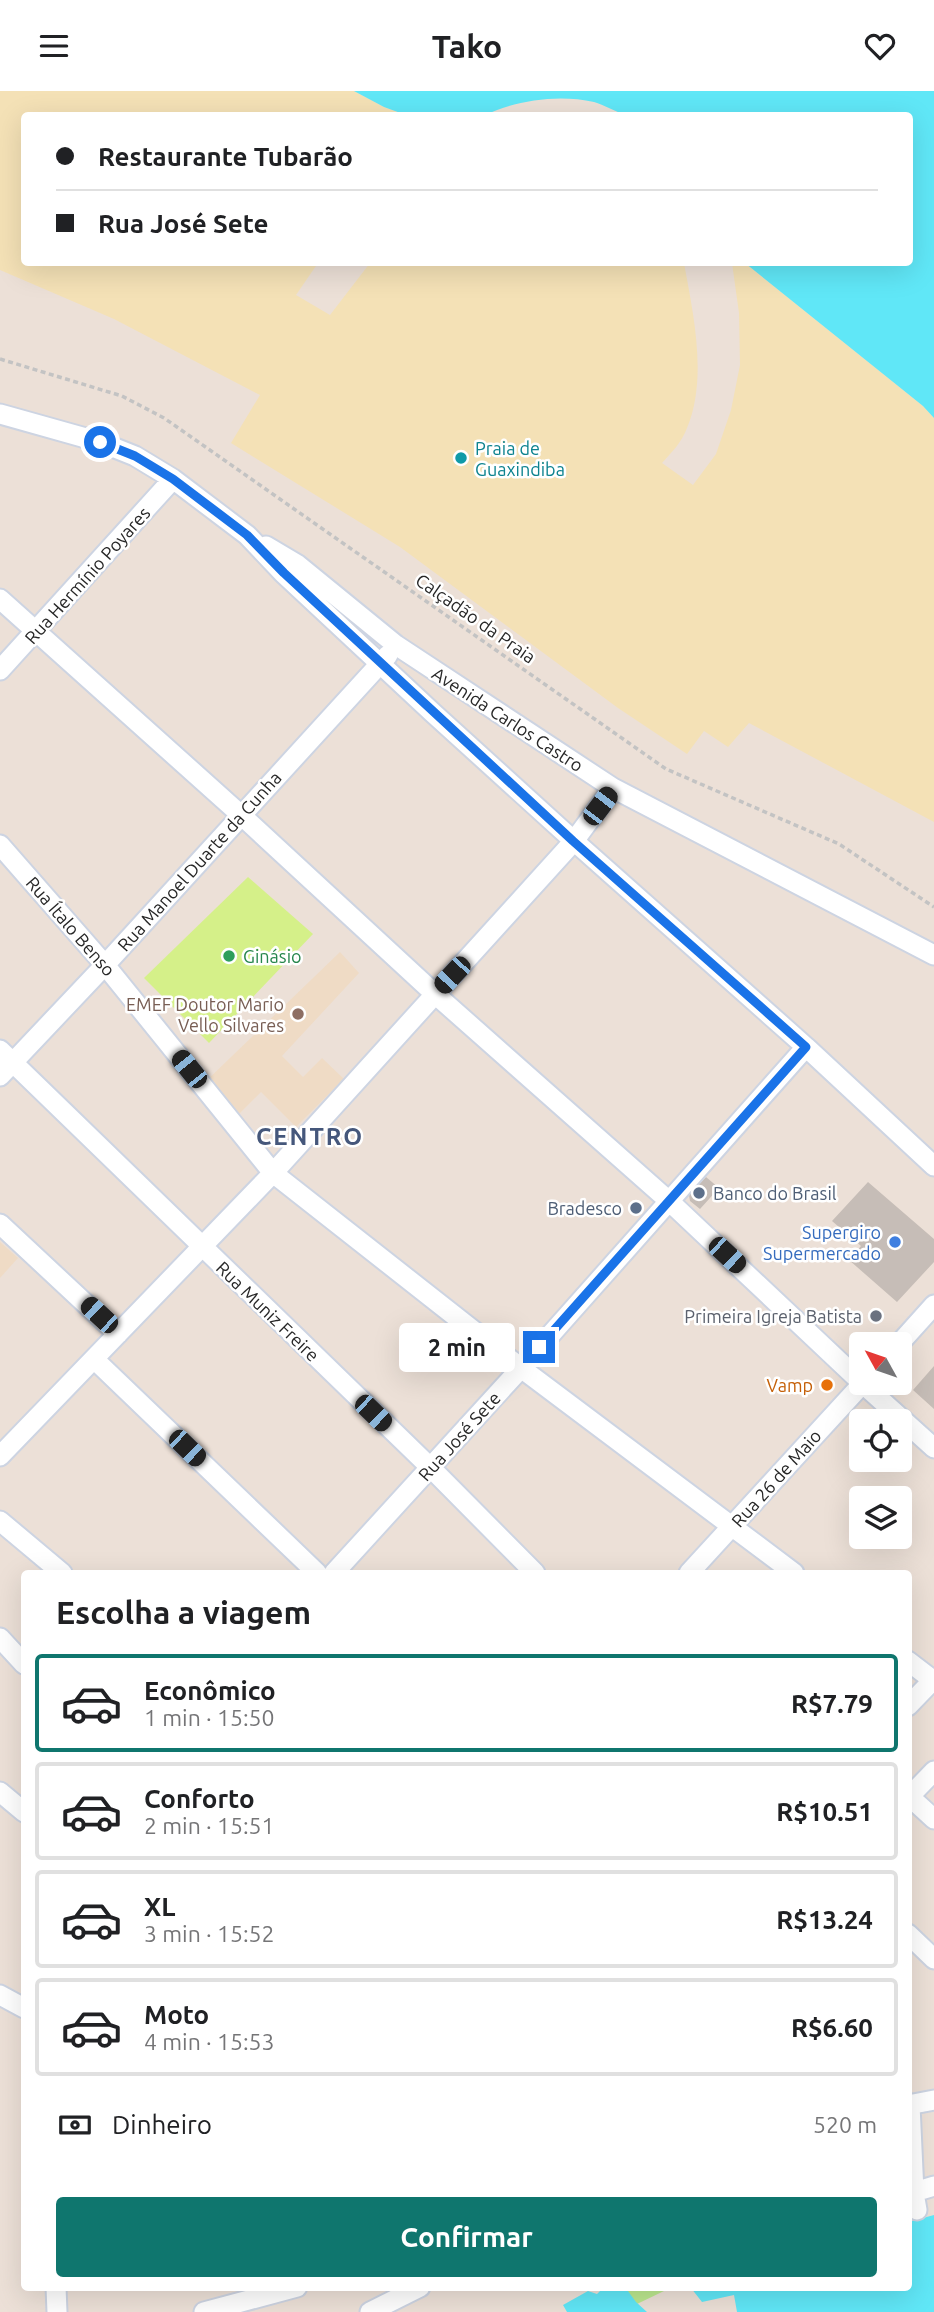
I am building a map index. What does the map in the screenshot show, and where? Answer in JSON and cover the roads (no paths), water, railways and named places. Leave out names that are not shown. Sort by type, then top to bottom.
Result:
[{"type":"street","points":[[0,414],[100,442],[135,456],[173,479],[247,535],[284,573],[573,841],[806,1047],[934,1166]]},
{"type":"street","name":"Rua Hermínio Poyares","points":[[0,670],[173,479]]},
{"type":"street","name":"Avenida Carlos Castro","points":[[247,535],[298,565],[396,645],[613,788],[934,955]]},
{"type":"street","points":[[0,599],[669,1201],[849,1371]]},
{"type":"street","name":"Rua Manoel Duarte da Cunha","points":[[4,1063],[105,965],[396,645]]},
{"type":"street","points":[[0,1456],[273,1173],[573,841],[613,788]]},
{"type":"street","name":"Rua Ítalo Benso","points":[[0,845],[105,965],[273,1173],[521,1368],[790,1570]]},
{"type":"street","name":"Rua José Sete","points":[[337,1570],[521,1368],[806,1047]]},
{"type":"street","name":"Rua Muniz Freire","points":[[4,1063],[202,1247],[533,1570]]},
{"type":"street","points":[[0,1224],[118,1334]]},
{"type":"street","points":[[910,1332],[934,1305]]},
{"type":"street","points":[[94,1359],[314,1570]]},
{"type":"street","name":"Rua 26 de Maio","points":[[692,1570],[851,1395]]},
{"type":"street","points":[[875,1395],[934,1448]]},
{"type":"street","points":[[0,1521],[58,1570]]},
{"type":"street","points":[[0,1638],[21,1661]]},
{"type":"street","points":[[912,1664],[934,1680],[912,1702]]},
{"type":"street","points":[[912,1795],[934,1771]]},
{"type":"street","points":[[0,1792],[21,1810]]},
{"type":"street","points":[[912,1801],[934,1819]]},
{"type":"street","points":[[912,1938],[934,1959]]},
{"type":"street","points":[[0,1996],[21,2006]]},
{"type":"street","points":[[912,2103],[934,2099]]},
{"type":"street","points":[[912,2146],[916,2203]]},
{"type":"street","points":[[916,2203],[934,2186]]},
{"type":"street","points":[[56,2291],[57,2312]]},
{"type":"street","points":[[204,2312],[282,2291]]},
{"type":"street","points":[[370,2312],[413,2291]]},
{"type":"water","points":[[354,91],[934,91],[934,418],[923,406],[749,266],[913,266],[913,112],[618,112],[594,102],[567,99],[524,102],[492,112],[398,112]]},
{"type":"water","points":[[934,2215],[934,2312],[737,2312],[734,2295],[702,2302],[693,2291],[912,2291],[912,2221]]},
{"type":"water","points":[[588,2291],[597,2294],[600,2291],[628,2291],[647,2312],[567,2312],[563,2305]]},
{"type":"place","name":"Praia de Guaxindiba","points":[[461,458]]},
{"type":"place","name":"Ginásio","points":[[229,956]]},
{"type":"place","name":"EMEF Doutor Mario Vello Silvares","points":[[298,1014]]},
{"type":"place","name":"Banco do Brasil","points":[[699,1193]]},
{"type":"place","name":"Bradesco","points":[[636,1208]]},
{"type":"place","name":"Supergiro Supermercado","points":[[895,1242]]},
{"type":"place","name":"Primeira Igreja Batista","points":[[876,1316]]},
{"type":"place","name":"Vamp","points":[[827,1385]]},
{"type":"district","name":"CENTRO","points":[[310,1136]]}]
